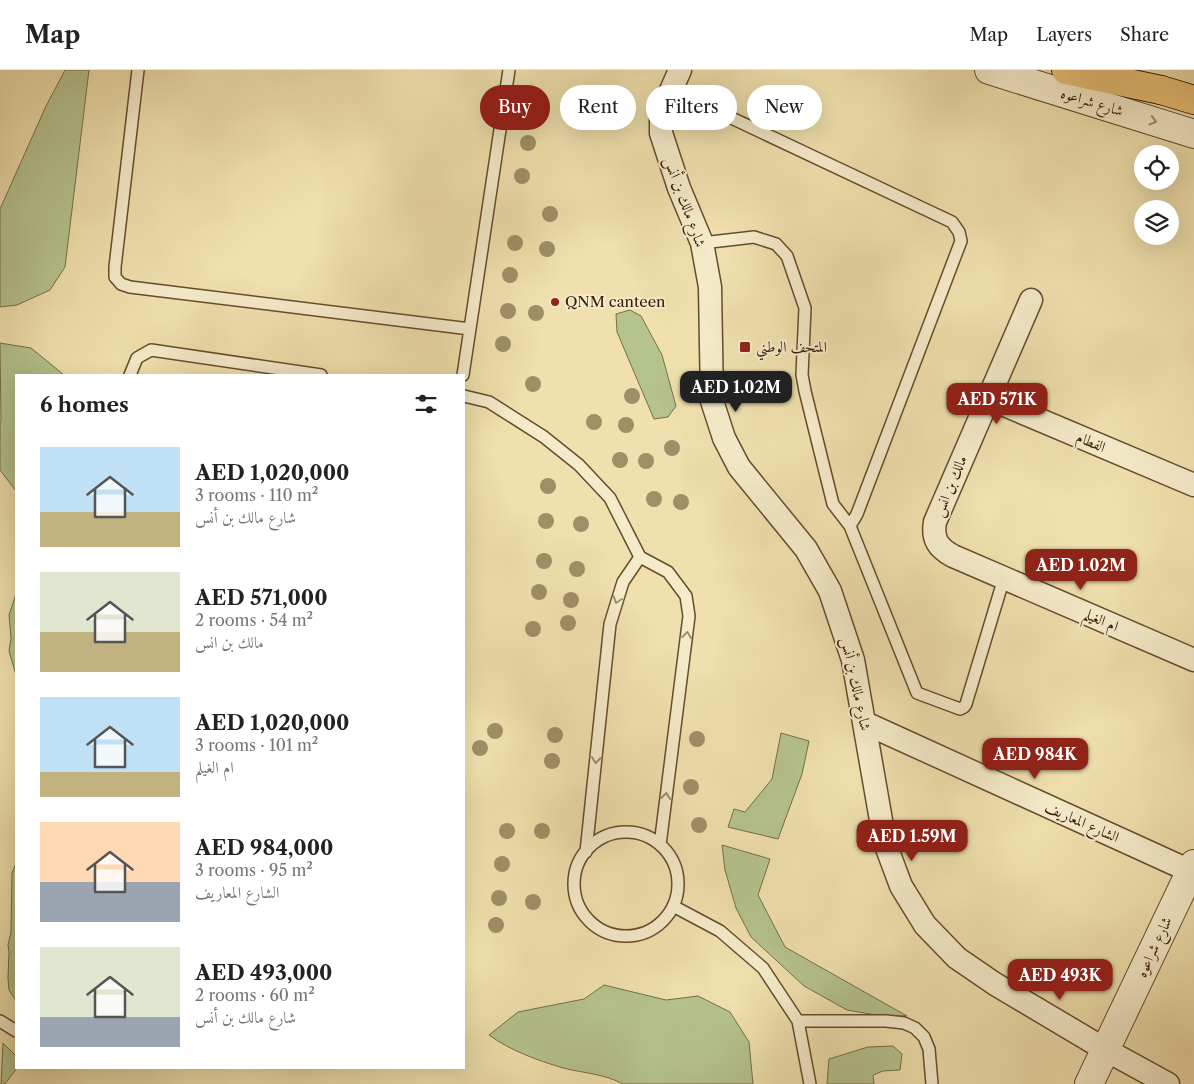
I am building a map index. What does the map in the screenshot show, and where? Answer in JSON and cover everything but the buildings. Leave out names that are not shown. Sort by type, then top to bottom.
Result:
[{"type":"main road","points":[[1066,70],[1161,90],[1194,100]]},
{"type":"main road","points":[[1115,70],[1161,90]]},
{"type":"street","name":"شارع شراعوه","points":[[989,70],[1194,134]]},
{"type":"street","name":"شارع مالك بن أنس","points":[[675,79],[661,112],[661,133],[679,188],[702,243],[710,288],[712,401],[724,438],[739,467],[806,549],[830,591],[853,660],[885,843],[901,886],[925,925],[957,958],[995,984],[1106,1050],[1168,1084]]},
{"type":"street","name":"مالك بن انس","points":[[953,556],[942,550],[935,540],[935,522],[1031,300]]},
{"type":"street","name":"الفطام","points":[[988,398],[1194,485]]},
{"type":"street","name":"ام الغيلم","points":[[953,556],[1194,660]]},
{"type":"street","name":"الشارع المعاريف","points":[[865,724],[1192,868]]},
{"type":"street","name":"شارع شراعوه","points":[[1089,1084],[1192,868]]},
{"type":"lane","points":[[138,70],[115,267],[115,277],[121,284],[140,289],[470,329]]},
{"type":"lane","points":[[463,374],[509,70]]},
{"type":"lane","points":[[675,79],[952,222],[960,232],[961,241],[857,514],[850,526]]},
{"type":"lane","points":[[702,243],[754,237],[776,244],[787,256],[806,308],[802,375],[833,504],[850,526],[917,693],[960,709],[964,707],[1004,578]]},
{"type":"lane","points":[[130,374],[137,358],[151,350],[279,372],[307,374]]},
{"type":"lane","points":[[465,396],[489,402],[544,437],[579,465],[610,498],[640,557],[668,572],[686,596],[690,616],[660,844]]},
{"type":"lane","points":[[586,852],[610,624],[623,582],[640,557]]},
{"type":"lane","points":[[622,832],[636,833],[649,837],[660,844],[672,861],[678,880],[677,894],[673,906],[665,918],[654,928],[641,934],[626,936],[612,934],[599,928],[584,912],[575,892],[578,864],[586,852],[596,842],[610,835],[622,832]]},
{"type":"lane","points":[[673,906],[720,931],[763,968],[798,1022],[810,1084]]},
{"type":"lane","points":[[0,1021],[15,1030]]},
{"type":"lane","points":[[798,1022],[886,1021],[904,1023],[915,1028],[924,1037],[929,1049],[932,1084]]},
{"type":"green space","points":[[65,70],[89,70],[65,267],[50,290],[17,305],[0,307],[0,209],[46,106]]},
{"type":"green space","points":[[630,310],[641,316],[662,355],[676,406],[668,417],[654,419],[617,332],[616,314]]},
{"type":"green space","points":[[0,343],[31,348],[63,374],[15,374],[15,490],[0,470]]},
{"type":"green space","points":[[15,597],[15,672],[9,651],[11,638],[9,615]]},
{"type":"green space","points":[[781,733],[809,741],[802,774],[778,839],[728,827],[734,809],[745,812],[772,779]]},
{"type":"green space","points":[[722,845],[770,859],[758,895],[785,947],[907,1016],[876,1015],[847,1010],[804,986],[751,937],[736,908],[725,870]]},
{"type":"green space","points":[[15,866],[15,999],[9,990],[8,978],[12,873]]},
{"type":"green space","points":[[604,985],[666,1000],[698,996],[730,1012],[749,1042],[753,1084],[623,1084],[609,1078],[563,1068],[534,1058],[506,1046],[489,1035],[518,1012],[584,999]]},
{"type":"green space","points":[[3,1043],[15,1055],[16,1069],[5,1084],[1,1084]]},
{"type":"green space","points":[[893,1046],[902,1054],[900,1070],[883,1071],[873,1075],[874,1084],[827,1084],[829,1059],[868,1047]]},
{"type":"place","name":"QNM canteen","points":[[555,302]]},
{"type":"place","name":"المتحف الوطني","points":[[745,347]]}]
